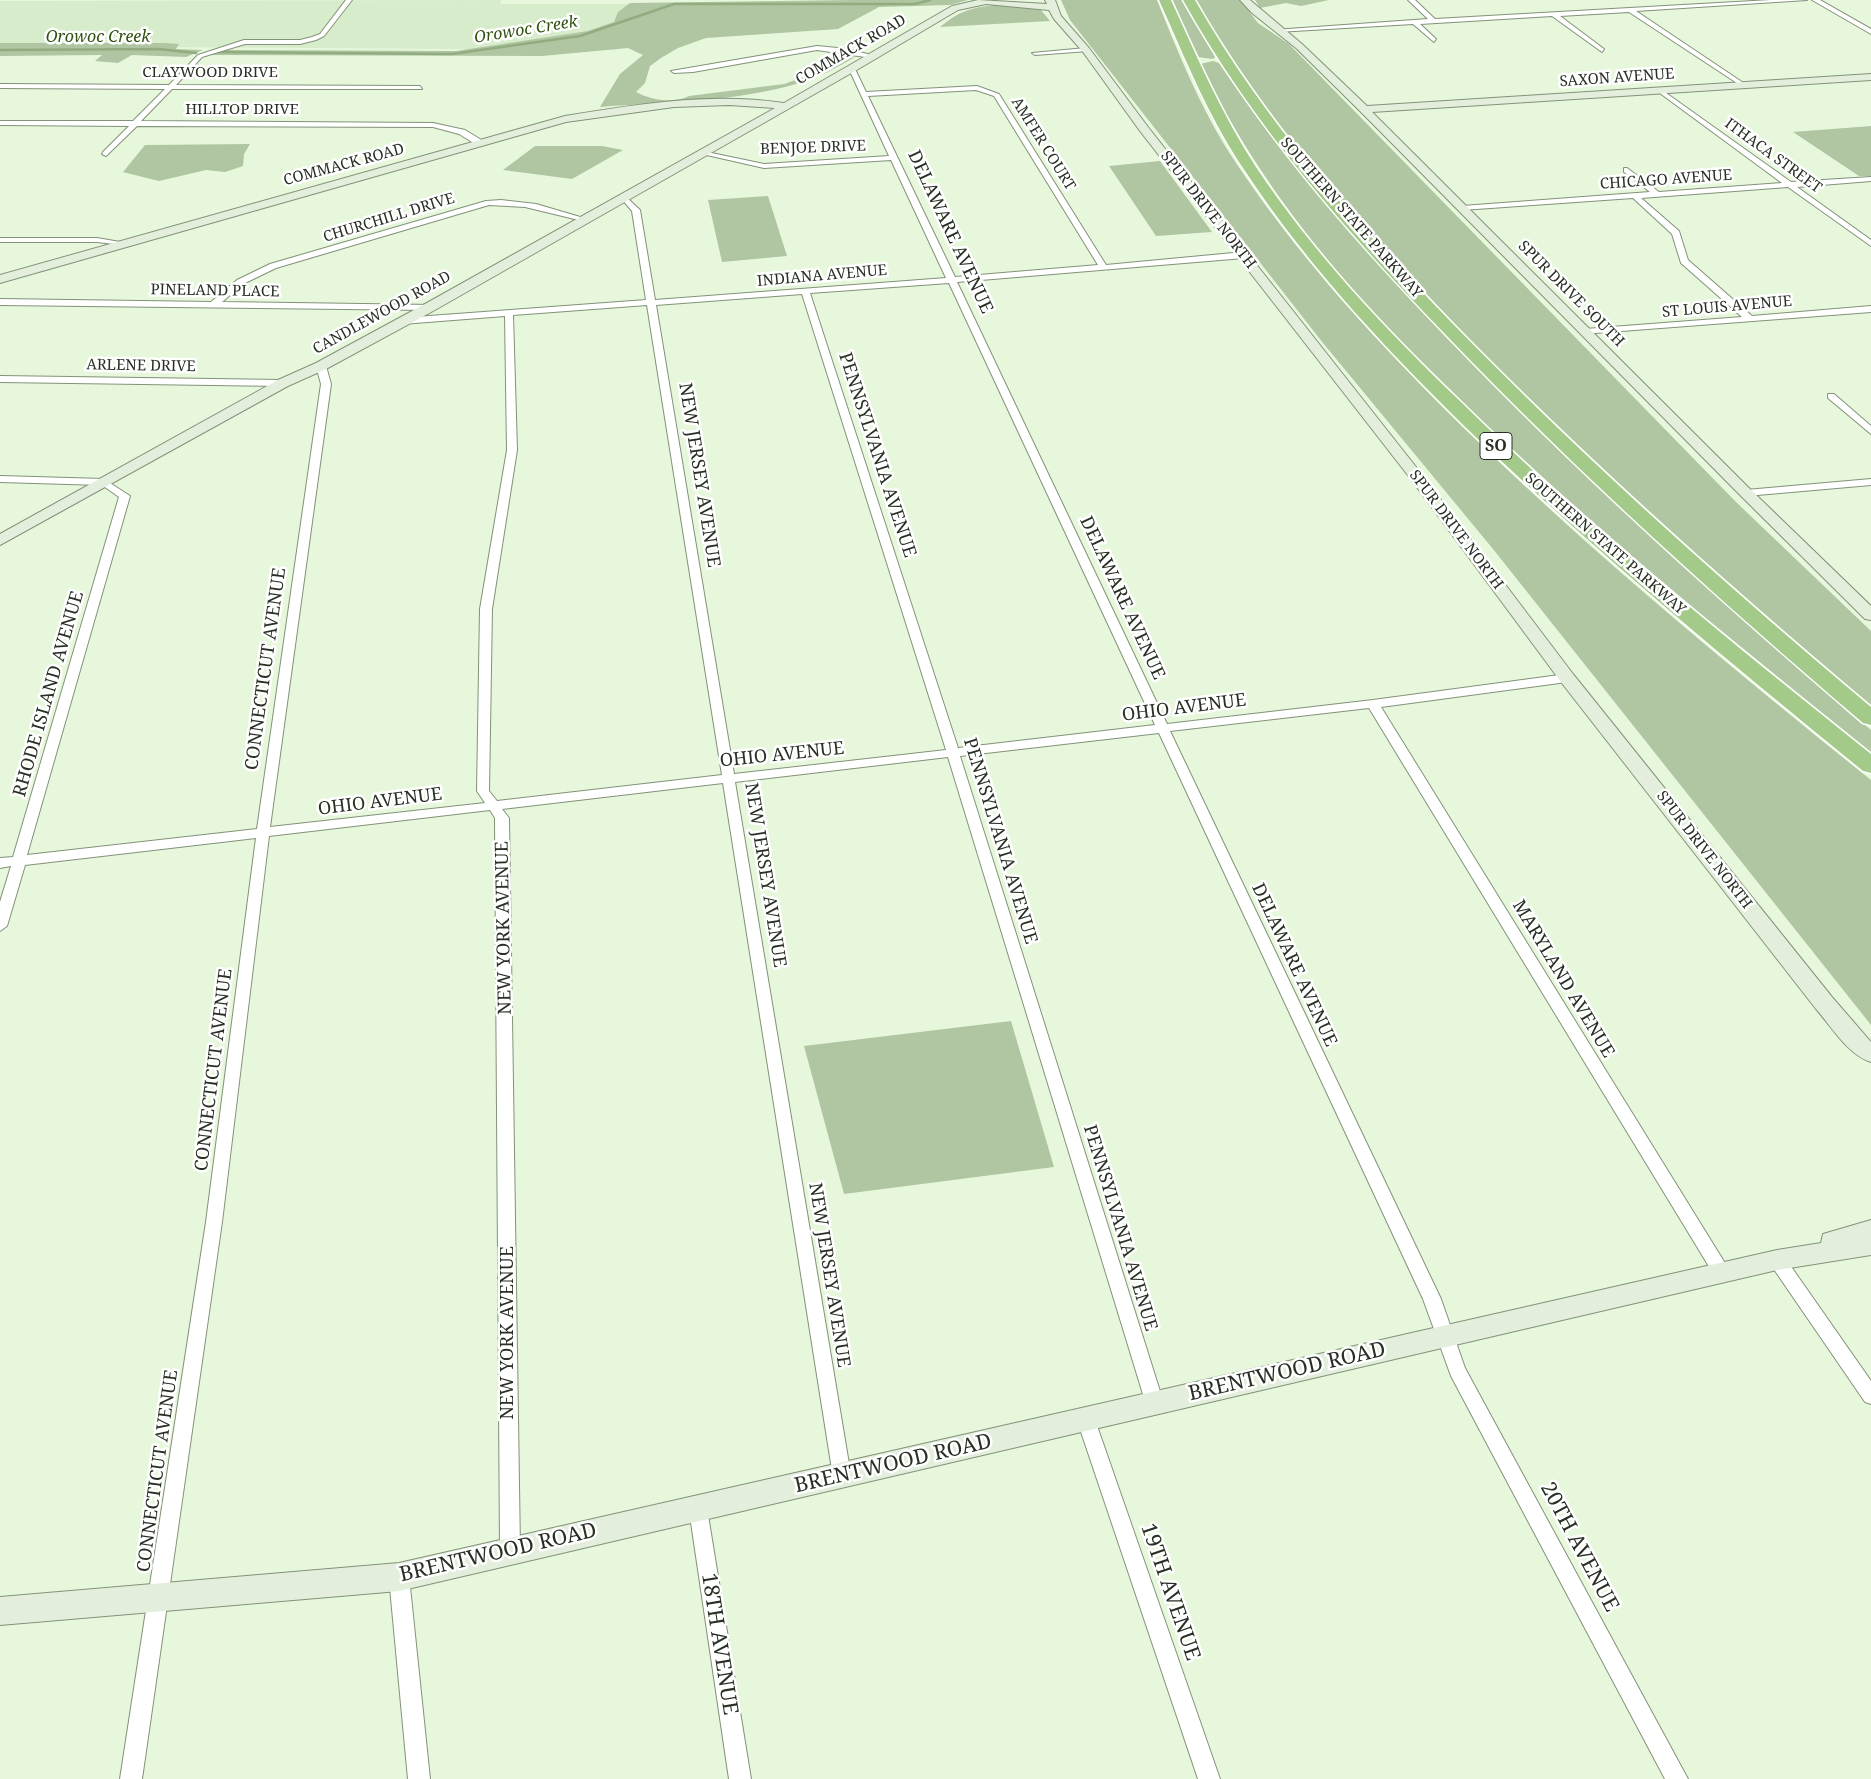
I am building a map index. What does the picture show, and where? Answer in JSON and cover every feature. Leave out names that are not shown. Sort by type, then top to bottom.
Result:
[{"type":"highway","name":"SOUTHERN STATE PARKWAY","points":[[1165,0],[1203,85],[1251,169],[1313,251],[1403,354],[1520,469],[1603,543],[1678,608],[1871,766]]},
{"type":"highway","name":"SOUTHERN STATE PARKWAY","points":[[1189,0],[1248,94],[1313,179],[1355,228],[1448,329],[1641,515],[1732,598],[1871,718]]},
{"type":"street","name":"COMMACK ROAD","points":[[701,104],[780,108],[852,69],[955,8],[988,0],[1050,3]]},
{"type":"street","name":"SPUR DRIVE SOUTH","points":[[1245,0],[1277,30],[1299,46],[1364,109],[1746,493],[1871,615]]},
{"type":"street","points":[[1411,0],[1433,21]]},
{"type":"street","points":[[1277,30],[1804,0]]},
{"type":"street","points":[[1814,0],[1871,32]]},
{"type":"street","points":[[106,154],[206,53],[244,42],[300,42],[314,39],[322,35],[348,1]]},
{"type":"street","name":"SPUR DRIVE NORTH","points":[[1050,3],[1057,17],[1086,50],[1144,129],[1415,474],[1567,678],[1824,1003],[1859,1044],[1871,1054]]},
{"type":"street","points":[[1630,10],[1743,85]]},
{"type":"street","points":[[1553,14],[1602,50]]},
{"type":"street","points":[[1414,22],[1434,40]]},
{"type":"street","points":[[674,71],[699,70],[817,48],[872,56]]},
{"type":"street","points":[[1035,53],[1086,50]]},
{"type":"street","name":"DELAWARE AVENUE","points":[[852,69],[866,94],[1432,1299],[1445,1334]]},
{"type":"street","name":"SAXON AVENUE","points":[[1364,109],[1871,77]]},
{"type":"street","points":[[796,88],[830,81]]},
{"type":"street","name":"CLAYWOOD DRIVE","points":[[0,86],[420,88]]},
{"type":"street","name":"AMFER COURT","points":[[866,94],[977,88],[997,95],[1104,268]]},
{"type":"street","name":"ITHACA STREET","points":[[1659,90],[1871,244]]},
{"type":"street","points":[[730,101],[775,93]]},
{"type":"street","name":"COMMACK ROAD","points":[[0,279],[565,119],[633,108],[730,101],[780,108]]},
{"type":"street","name":"CANDLEWOOD ROAD","points":[[0,540],[283,383],[321,366],[430,307],[780,108]]},
{"type":"street","name":"HILLTOP DRIVE","points":[[0,123],[433,125],[462,132],[480,143]]},
{"type":"street","name":"BENJOE DRIVE","points":[[702,153],[764,166],[895,158]]},
{"type":"street","points":[[1627,170],[1657,194]]},
{"type":"street","name":"CHICAGO AVENUE","points":[[1462,208],[1871,179]]},
{"type":"street","points":[[1635,196],[1676,233],[1680,240],[1680,253],[1684,261],[1750,319]]},
{"type":"street","name":"NEW JERSEY AVENUE","points":[[624,197],[636,210],[652,303],[842,1476]]},
{"type":"street","name":"CHURCHILL DRIVE","points":[[214,304],[240,282],[273,266],[489,203],[506,201],[583,219]]},
{"type":"street","points":[[0,240],[97,240],[122,243]]},
{"type":"street","name":"INDIANA AVENUE","points":[[402,321],[953,280],[1244,255]]},
{"type":"street","name":"PENNSYLVANIA AVENUE","points":[[805,291],[954,753],[1155,1404]]},
{"type":"street","name":"PINELAND PLACE","points":[[0,302],[430,307]]},
{"type":"street","name":"ST LOUIS AVENUE","points":[[1585,332],[1871,309]]},
{"type":"street","name":"NEW YORK AVENUE","points":[[509,314],[512,450],[486,609],[483,791],[502,818],[510,1550]]},
{"type":"street","name":"CONNECTICUT AVENUE","points":[[131,1779],[214,1222],[263,833],[326,384],[321,366]]},
{"type":"street","name":"ARLENE DRIVE","points":[[0,379],[283,383]]},
{"type":"street","points":[[1831,396],[1871,431]]},
{"type":"street","points":[[0,479],[104,482]]},
{"type":"street","name":"RHODE ISLAND AVENUE","points":[[0,926],[125,496],[104,482]]},
{"type":"street","points":[[1746,493],[1871,482]]},
{"type":"street","name":"OHIO AVENUE","points":[[0,863],[1373,704],[1567,678]]},
{"type":"street","name":"MARYLAND AVENUE","points":[[1373,704],[1722,1273]]},
{"type":"street","name":"BRENTWOOD ROAD","points":[[1777,1260],[1845,1236],[1871,1230]]},
{"type":"street","name":"BRENTWOOD ROAD","points":[[0,1611],[399,1577],[510,1550],[698,1509],[1155,1404],[1445,1334],[1777,1260],[1871,1245]]},
{"type":"street","points":[[1777,1260],[1871,1396]]},
{"type":"street","name":"20TH AVENUE","points":[[1445,1334],[1458,1370],[1677,1779]]},
{"type":"street","name":"19TH AVENUE","points":[[1086,1420],[1209,1779]]},
{"type":"street","name":"18TH AVENUE","points":[[698,1509],[740,1779]]},
{"type":"street","points":[[399,1577],[419,1779]]},
{"type":"shaded area","points":[[501,0],[500,4],[638,4],[617,50],[0,46],[0,1]]},
{"type":"shaded area","points":[[968,0],[950,5],[879,7],[838,29],[706,38],[678,48],[650,66],[645,83],[636,92],[655,99],[676,100],[689,96],[784,84],[819,72],[835,61],[855,57],[815,78],[776,89],[726,98],[675,102],[600,107],[620,74],[643,55],[628,48],[542,56],[210,55],[227,50],[456,51],[588,31],[614,22],[618,12],[630,3]]},
{"type":"shaded area","points":[[1061,0],[1157,0],[1196,93],[1225,146],[1251,186],[1309,262],[1372,334],[1472,436],[1568,526],[1718,655],[1871,780],[1871,1025],[1493,549],[1323,343],[1070,20]]},
{"type":"shaded area","points":[[1172,0],[1182,0],[1215,57],[1213,59],[1197,57]]},
{"type":"shaded area","points":[[1195,0],[1240,0],[1258,23],[1289,44],[1736,502],[1871,631],[1871,705],[1750,602],[1573,442],[1405,273],[1363,228],[1284,133],[1227,53]]},
{"type":"shaded area","points":[[1255,0],[1329,0],[1301,6],[1286,3],[1260,8]]},
{"type":"shaded area","points":[[1005,4],[1040,9],[1050,21],[940,27],[963,12],[986,6]]},
{"type":"shaded area","points":[[0,43],[164,43],[179,44],[176,49],[203,50],[186,57],[132,55],[118,63],[95,61],[102,55],[0,56]]},
{"type":"shaded area","points":[[1213,61],[1219,63],[1302,175],[1362,245],[1425,313],[1506,398],[1607,496],[1764,638],[1871,730],[1871,755],[1721,634],[1611,540],[1521,459],[1415,358],[1365,304],[1318,248],[1274,190],[1235,128],[1200,64]]},
{"type":"shaded area","points":[[1871,126],[1871,176],[1859,176],[1793,132]]},
{"type":"shaded area","points":[[250,144],[244,154],[243,166],[225,172],[206,170],[159,181],[123,172],[145,145]]},
{"type":"shaded area","points":[[535,146],[602,146],[623,150],[572,179],[503,170]]},
{"type":"shaded area","points":[[1160,161],[1212,232],[1156,236],[1109,166]]},
{"type":"shaded area","points":[[768,196],[787,256],[722,262],[708,200]]},
{"type":"shaded area","points":[[1011,1021],[1054,1167],[844,1194],[804,1046]]},
{"type":"waterway","name":"Orowoc Creek","points":[[213,52],[452,54],[580,36],[674,4],[915,4],[930,0]]},
{"type":"waterway","name":"Orowoc Creek","points":[[0,50],[158,49],[196,53]]}]
